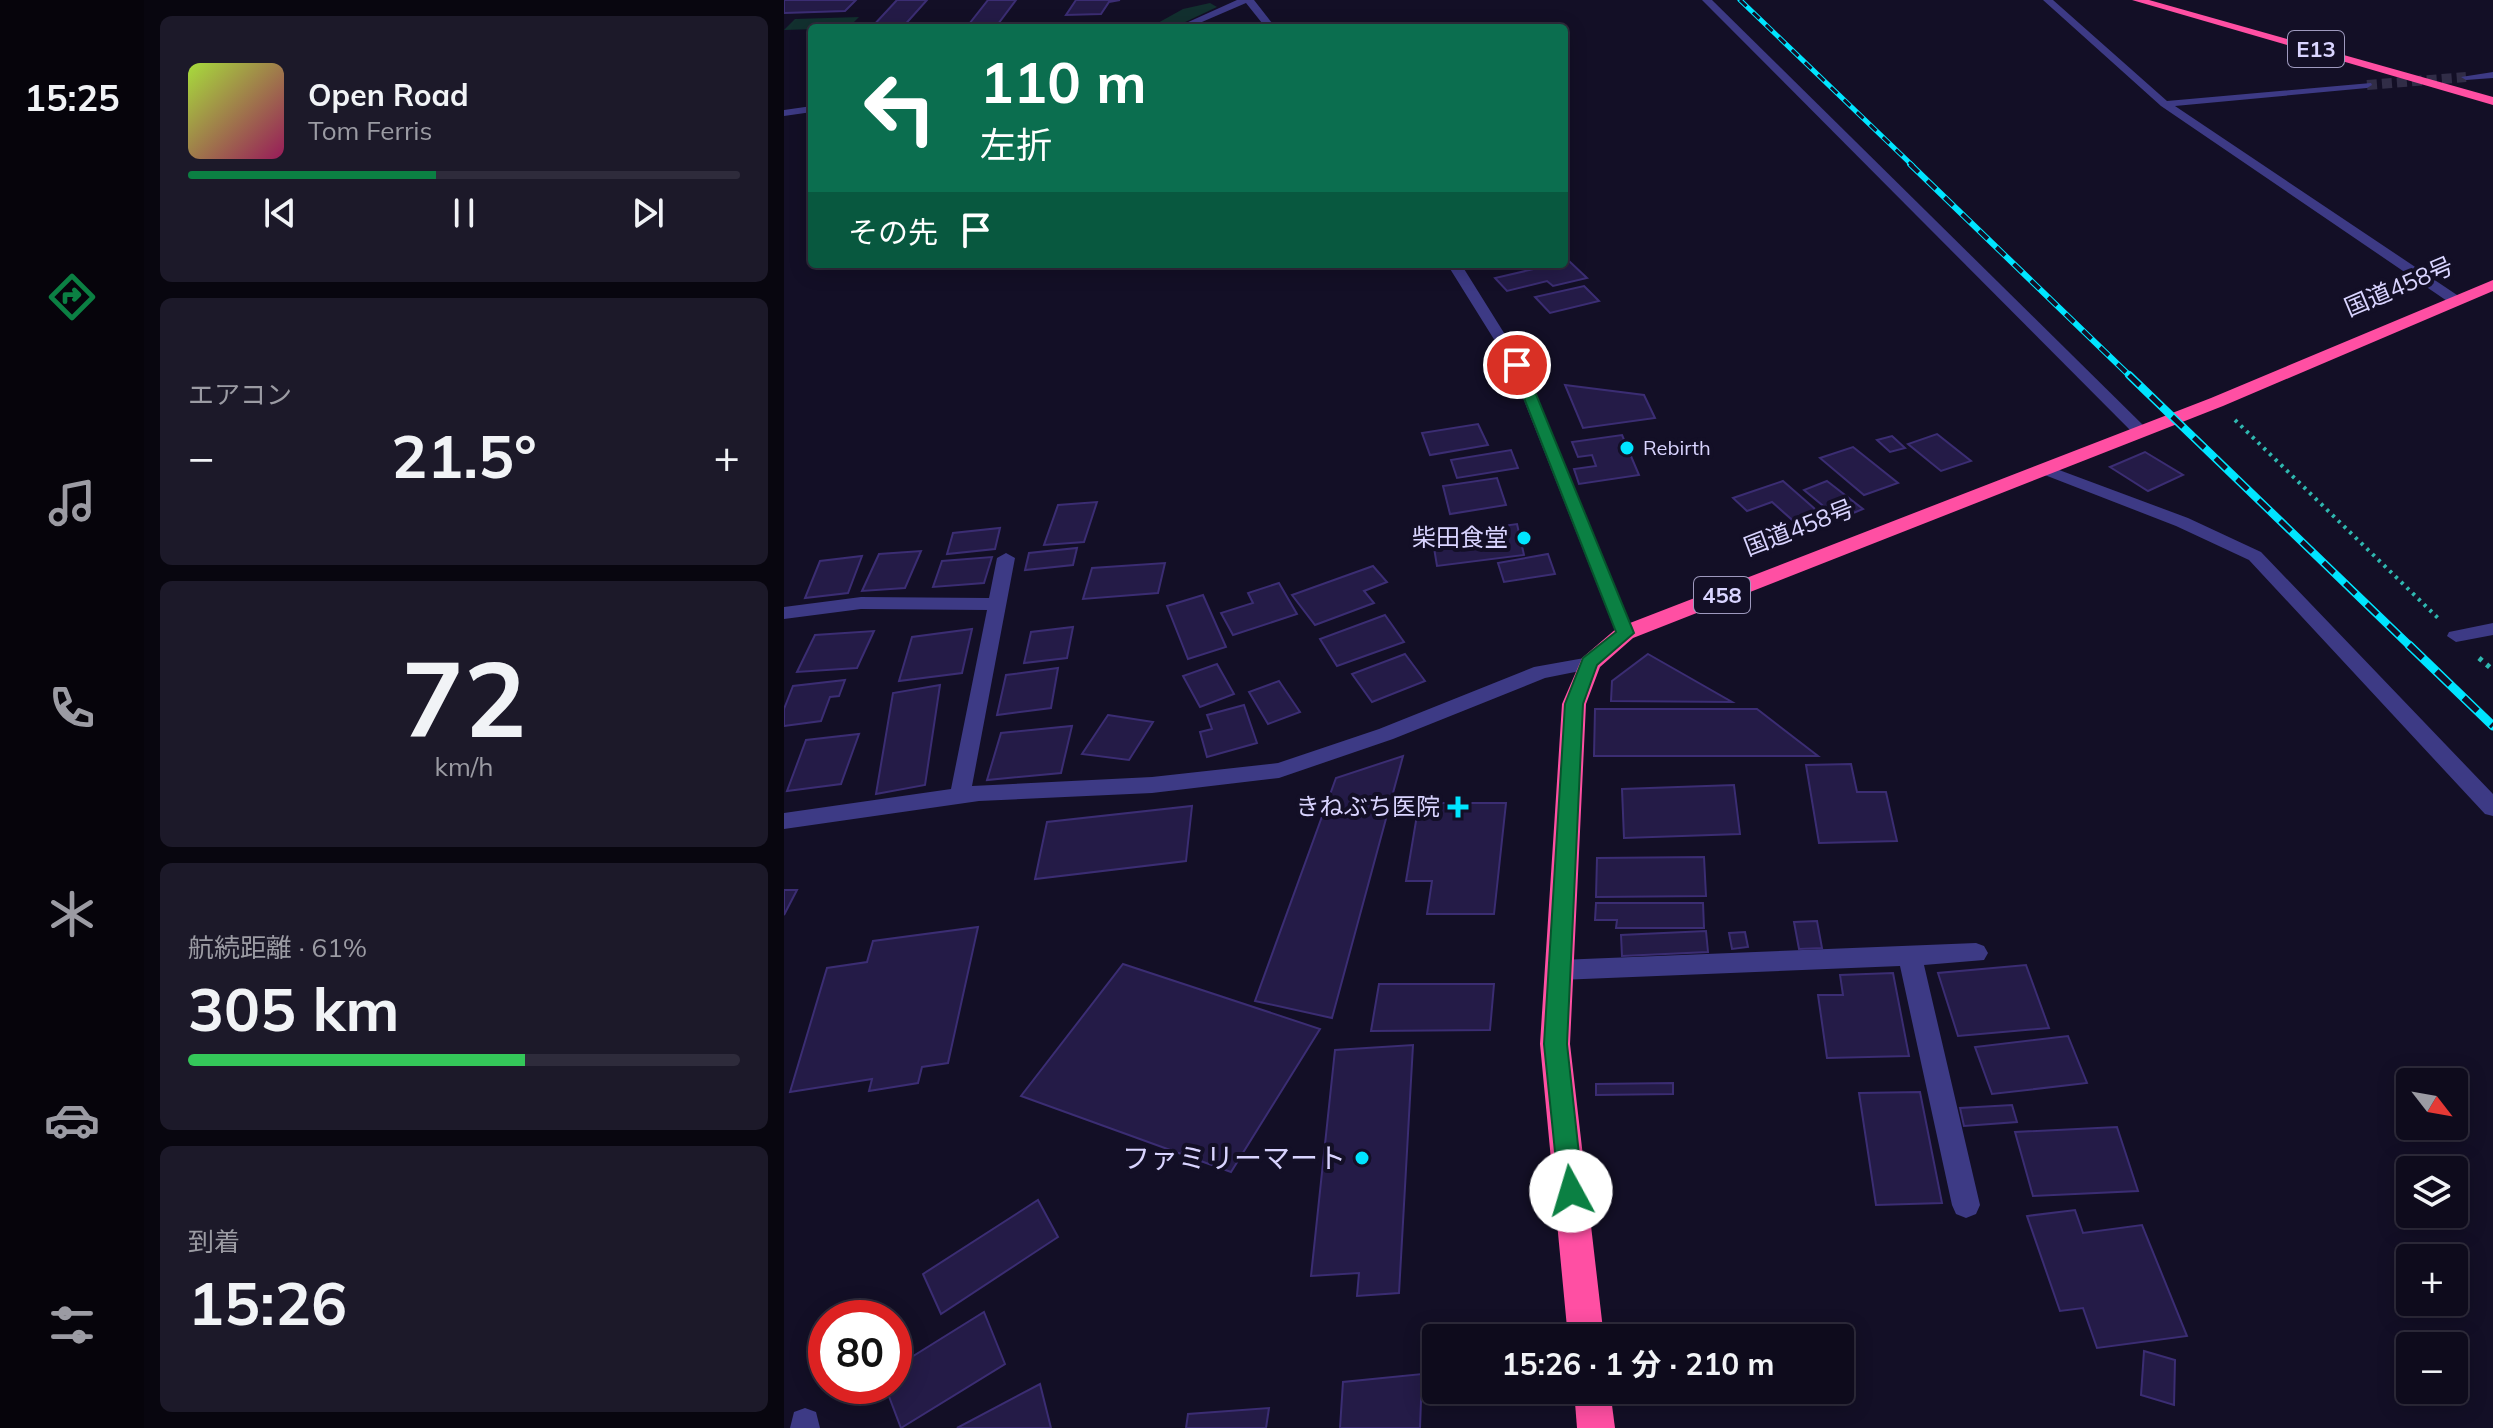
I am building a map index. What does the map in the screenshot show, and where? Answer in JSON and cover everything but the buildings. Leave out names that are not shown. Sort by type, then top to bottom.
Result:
[{"type":"highway","name":"E13","points":[[2137,0],[2493,101]]},
{"type":"highway","name":"国道458号","points":[[1585,1324],[1555,1044],[1574,704],[1590,663],[1625,633],[2217,402],[2493,285]]},
{"type":"highway","points":[[1593,1404],[1596,1428]]},
{"type":"street","points":[[1190,24],[1247,0],[1268,24]]},
{"type":"street","points":[[1707,0],[2140,431]]},
{"type":"street","points":[[2048,0],[2165,104],[2455,300]]},
{"type":"street","points":[[2466,77],[2493,75]]},
{"type":"street","points":[[2165,104],[2367,85]]},
{"type":"street","points":[[784,113],[808,110]]},
{"type":"street","points":[[1456,268],[1517,365],[1625,633]]},
{"type":"street","points":[[2043,469],[2182,522],[2255,556],[2493,808]]},
{"type":"street","points":[[960,795],[1006,558]]},
{"type":"street","points":[[784,613],[861,603],[997,604]]},
{"type":"street","points":[[2456,636],[2493,629]]},
{"type":"street","points":[[784,821],[960,795],[1152,785],[1279,770],[1386,734],[1541,672],[1590,663]]},
{"type":"street","points":[[1559,970],[1976,953]]},
{"type":"street","points":[[1910,956],[1966,1205]]},
{"type":"path","points":[[2217,402],[2493,670]]},
{"type":"green space","points":[[1210,3],[1217,7],[1181,24],[1156,24],[1183,9]]},
{"type":"green space","points":[[859,17],[852,24],[808,24],[808,29],[784,30],[795,19]]},
{"type":"tunnel","points":[[2367,85],[2466,77]]},
{"type":"railway","points":[[1740,0],[1913,166]]},
{"type":"railway","points":[[1910,164],[2131,377]]},
{"type":"railway","points":[[2129,375],[2411,647]]},
{"type":"railway","points":[[2409,645],[2493,726]]},
{"type":"place","name":"Rebirth","points":[[1627,448]]},
{"type":"place","name":"柴田食堂","points":[[1524,538]]},
{"type":"place","name":"きねぶち医院","points":[[1458,807]]},
{"type":"place","name":"ファミリーマート","points":[[1362,1158]]},
{"type":"route","points":[[1517,365],[1625,633],[1590,663],[1574,704],[1555,1044],[1571,1191]]}]
